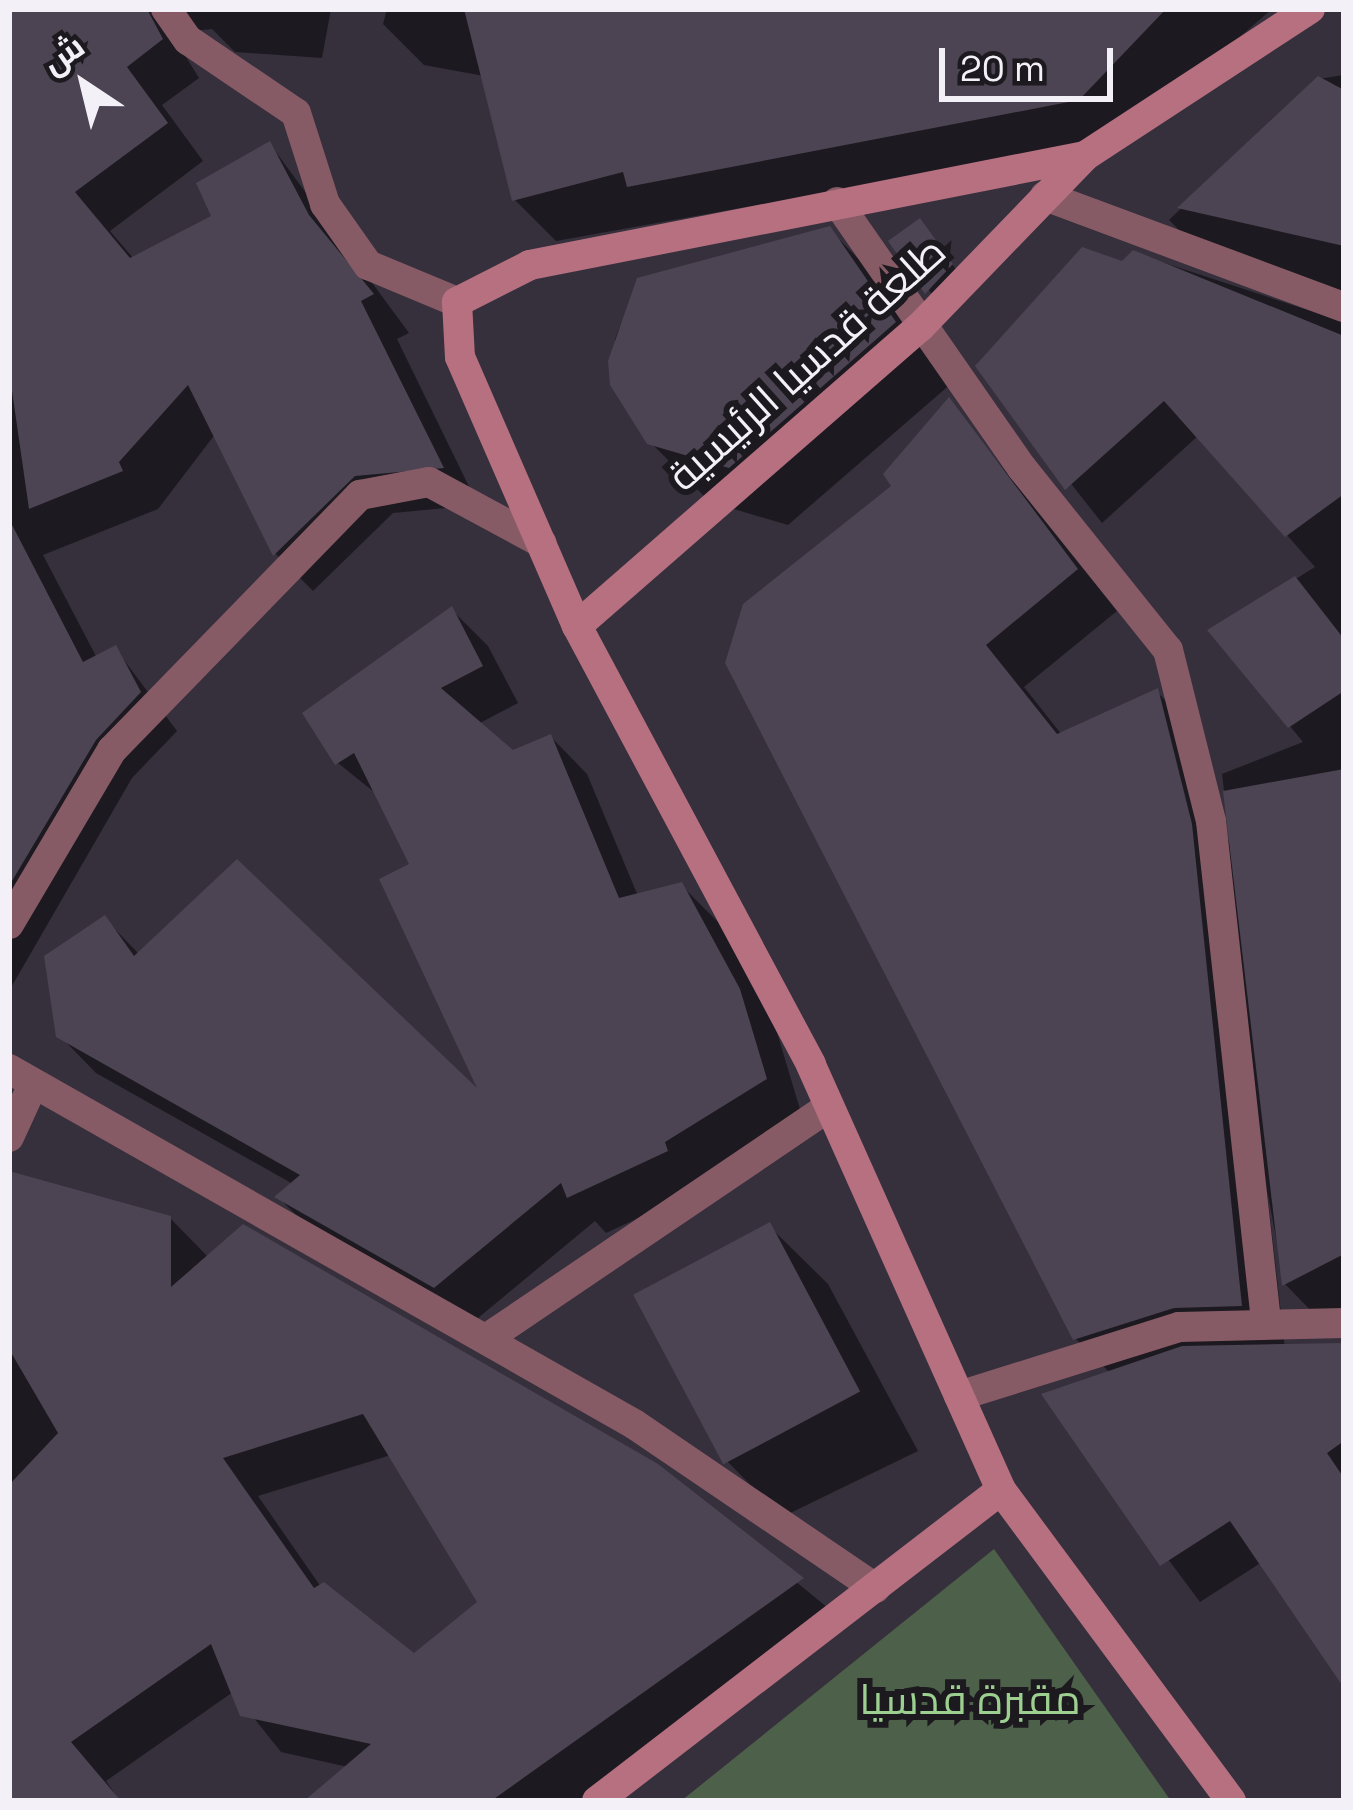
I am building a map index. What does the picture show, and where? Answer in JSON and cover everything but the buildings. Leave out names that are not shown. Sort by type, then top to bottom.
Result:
[{"type":"main road","name":"طلعة قدسيا الرئيسية","points":[[578,626],[920,327],[1085,156],[1310,9]]},
{"type":"main road","name":"طلعة قدسيا الرئيسية","points":[[458,302],[530,265],[1085,156]]},
{"type":"main road","points":[[458,302],[460,357],[578,626],[829,1107],[1001,1490],[1231,1801]]},
{"type":"main road","points":[[597,1801],[1001,1490]]},
{"type":"street","points":[[166,9],[188,40],[296,113],[325,204],[368,265],[458,302]]},
{"type":"street","points":[[1045,196],[1344,307]]},
{"type":"street","points":[[837,202],[920,327],[1168,650],[1211,821],[1266,1321]]},
{"type":"street","points":[[9,924],[112,750],[360,495],[429,482],[542,543]]},
{"type":"street","points":[[9,1137],[20,1079],[634,1424],[875,1588]]},
{"type":"street","points":[[486,1340],[829,1107]]},
{"type":"street","points":[[959,1396],[1179,1327],[1266,1321],[1344,1323]]},
{"type":"green space","name":"مقبرة قدسيا","points":[[994,1549],[1171,1801],[681,1801]]}]
